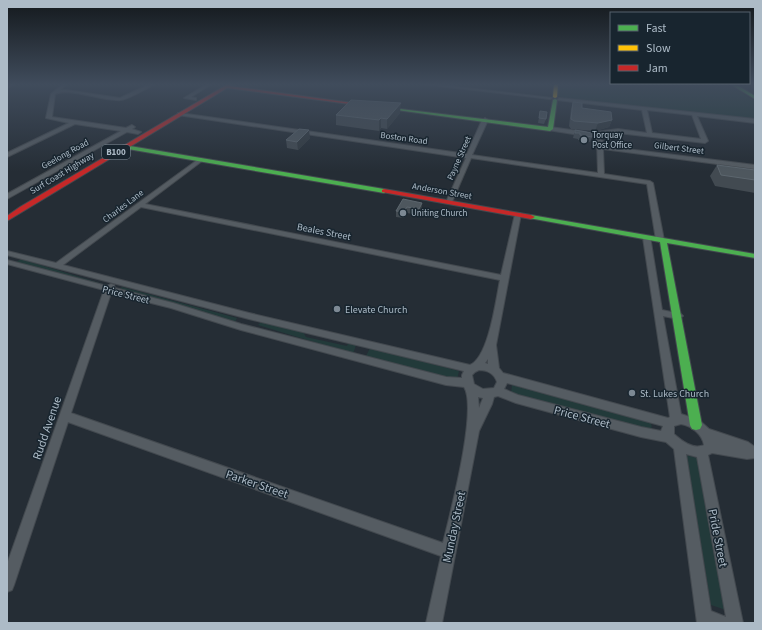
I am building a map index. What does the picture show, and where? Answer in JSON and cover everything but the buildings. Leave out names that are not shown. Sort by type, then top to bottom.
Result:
[{"type":"street","points":[[49,113],[48,117],[51,119],[149,133]]},
{"type":"street","name":"Surf Coast Highway","points":[[7,208],[114,146],[132,130],[165,113]]},
{"type":"street","points":[[435,113],[596,135],[615,132],[631,133],[704,142],[705,140],[694,114]]},
{"type":"street","points":[[550,129],[553,113]]},
{"type":"street","points":[[645,113],[650,135]]},
{"type":"street","points":[[688,113],[755,121]]},
{"type":"street","name":"Surf Coast Highway","points":[[7,219],[22,208],[180,114]]},
{"type":"street","name":"Boston Road","points":[[180,114],[650,183],[661,240]]},
{"type":"street","name":"Payne Street","points":[[449,202],[485,120]]},
{"type":"street","points":[[7,155],[73,123]]},
{"type":"street","name":"Geelong Road","points":[[7,197],[132,130]]},
{"type":"street","points":[[596,135],[600,147],[601,176]]},
{"type":"street","name":"Anderson Street","points":[[114,146],[449,202],[755,256]]},
{"type":"street","name":"Gilbert Street","points":[[600,147],[755,168]]},
{"type":"street","points":[[7,150],[14,151]]},
{"type":"street","name":"Charles Lane","points":[[57,266],[200,160]]},
{"type":"street","name":"Beales Street","points":[[140,205],[504,278]]},
{"type":"street","points":[[470,386],[467,375],[474,368],[490,345],[518,214]]},
{"type":"street","points":[[647,238],[672,421],[667,431],[674,442],[704,619],[723,623]]},
{"type":"street","points":[[661,240],[678,316],[696,425]]},
{"type":"street","name":"Price Street","points":[[7,253],[57,266],[205,317],[446,381],[470,386],[481,393],[494,392],[641,432],[674,442],[694,452],[706,450],[747,454],[755,453]]},
{"type":"street","name":"Price Street","points":[[8,263],[19,256]]},
{"type":"street","name":"Price Street","points":[[8,263],[249,316],[474,368],[489,368],[498,374],[672,421],[696,425],[706,433],[744,446],[755,453]]},
{"type":"street","points":[[651,263],[668,266]]},
{"type":"street","name":"Rudd Avenue","points":[[7,585],[65,416],[112,286]]},
{"type":"street","points":[[658,312],[678,316]]},
{"type":"street","points":[[241,327],[249,316]]},
{"type":"street","points":[[359,358],[366,344]]},
{"type":"street","points":[[490,345],[501,387],[494,392]]},
{"type":"street","name":"Munday Street","points":[[434,623],[473,430],[474,404],[470,386]]},
{"type":"street","name":"Munday Street","points":[[473,430],[494,392]]},
{"type":"street","name":"Parker Street","points":[[65,416],[449,552]]},
{"type":"street","points":[[706,433],[709,438],[706,450]]},
{"type":"street","name":"Pride Street","points":[[706,450],[735,623]]},
{"type":"green space","points":[[695,113],[755,113],[755,120]]},
{"type":"green space","points":[[21,259],[106,285],[104,286],[16,262]]},
{"type":"green space","points":[[122,287],[237,318],[235,322],[120,289]]},
{"type":"green space","points":[[261,322],[303,332],[306,337],[347,346],[348,343],[356,345],[353,354],[258,325]]},
{"type":"green space","points":[[370,348],[459,371],[457,380],[366,356]]},
{"type":"green space","points":[[512,385],[651,421],[652,430],[511,393]]},
{"type":"green space","points":[[686,455],[697,458],[726,610],[711,605]]},
{"type":"traffic: fast","points":[[427,113],[550,129],[553,113]]},
{"type":"traffic: fast","points":[[124,147],[384,191]]},
{"type":"traffic: fast","points":[[531,217],[755,256]]},
{"type":"traffic: fast","points":[[663,240],[696,425]]},
{"type":"traffic: jam","points":[[7,219],[22,208],[181,113]]},
{"type":"traffic: jam","points":[[384,191],[531,217]]},
{"type":"place","name":"Torquay Post Office","points":[[584,140]]},
{"type":"place","name":"Uniting Church","points":[[403,213]]},
{"type":"place","name":"Elevate Church","points":[[337,309]]},
{"type":"place","name":"St. Lukes Church","points":[[632,393]]}]
